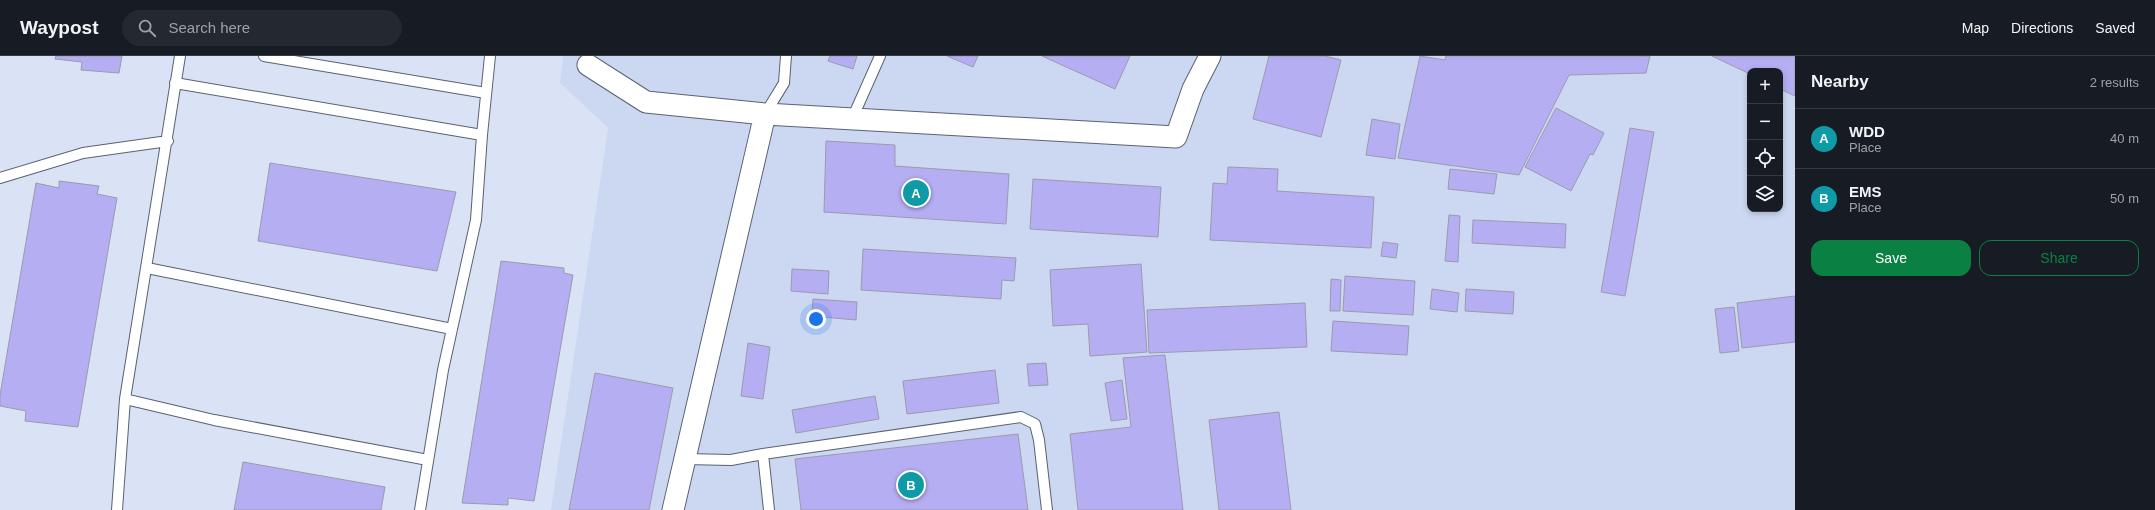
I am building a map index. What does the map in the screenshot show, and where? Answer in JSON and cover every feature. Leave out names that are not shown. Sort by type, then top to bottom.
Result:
[{"type":"street","points":[[588,65],[646,102],[765,114],[1176,137],[1193,89],[1210,56]]},
{"type":"street","points":[[673,510],[765,114]]},
{"type":"lane","points":[[117,510],[125,399],[168,141],[175,82],[180,56]]},
{"type":"lane","points":[[264,56],[486,94]]},
{"type":"lane","points":[[420,510],[452,329],[476,220],[482,135],[490,56]]},
{"type":"lane","points":[[765,114],[784,83],[786,56]]},
{"type":"lane","points":[[852,119],[880,56]]},
{"type":"lane","points":[[175,82],[482,135]]},
{"type":"lane","points":[[0,178],[82,153],[168,141]]},
{"type":"lane","points":[[147,268],[452,329]]},
{"type":"lane","points":[[125,399],[214,420],[428,460]]},
{"type":"lane","points":[[685,459],[731,460],[763,454],[1021,417],[1035,424],[1039,440],[1047,510]]},
{"type":"lane","points":[[763,454],[769,510]]},
{"type":"shaded area","points":[[563,56],[1795,56],[1795,510],[551,510],[608,128],[560,83]]},
{"type":"building","points":[[56,56],[122,56],[119,73],[81,70],[82,62],[55,59]]},
{"type":"building","points":[[830,56],[857,56],[853,69],[828,61]]},
{"type":"building","points":[[947,56],[978,56],[973,67]]},
{"type":"building","points":[[1042,56],[1130,56],[1115,89]]},
{"type":"building","points":[[1269,56],[1325,56],[1341,60],[1321,137],[1253,119]]},
{"type":"building","points":[[1420,56],[1445,60],[1446,56],[1650,56],[1646,73],[1569,75],[1519,175],[1398,158]]},
{"type":"building","points":[[1712,56],[1795,56],[1795,96],[1783,90],[1783,68],[1747,68],[1747,73]]},
{"type":"building","points":[[1556,108],[1604,133],[1593,155],[1590,154],[1571,191],[1525,167]]},
{"type":"building","points":[[1372,119],[1400,124],[1395,159],[1366,155]]},
{"type":"building","points":[[1630,128],[1654,132],[1625,296],[1601,292]]},
{"type":"building","points":[[826,141],[895,145],[895,166],[1009,174],[1006,224],[824,212]]},
{"type":"building","points":[[270,163],[456,192],[437,271],[258,241]]},
{"type":"building","points":[[1228,167],[1278,169],[1277,191],[1374,197],[1371,248],[1210,240],[1213,183],[1227,184]]},
{"type":"building","points":[[1450,169],[1497,174],[1494,194],[1448,189]]},
{"type":"building","points":[[1033,179],[1161,187],[1158,237],[1030,229]]},
{"type":"building","points":[[59,181],[99,186],[97,194],[117,198],[78,427],[25,421],[26,411],[0,406],[0,395],[36,183],[59,188]]},
{"type":"building","points":[[1449,215],[1460,216],[1458,262],[1445,261]]},
{"type":"building","points":[[1473,220],[1566,224],[1565,248],[1472,243]]},
{"type":"building","points":[[1383,242],[1398,244],[1396,258],[1381,256]]},
{"type":"building","points":[[863,249],[1016,258],[1014,281],[1002,280],[1001,299],[861,290]]},
{"type":"building","points":[[501,261],[564,268],[564,273],[573,275],[534,501],[508,498],[508,505],[462,503]]},
{"type":"building","points":[[1141,264],[1147,352],[1090,356],[1088,324],[1053,326],[1050,270]]},
{"type":"building","points":[[792,269],[829,271],[828,294],[791,291]]},
{"type":"building","points":[[1345,276],[1415,281],[1413,315],[1343,311]]},
{"type":"building","points":[[1331,279],[1341,280],[1340,311],[1330,311]]},
{"type":"building","points":[[1432,289],[1459,293],[1457,312],[1430,309]]},
{"type":"building","points":[[1466,289],[1514,292],[1513,314],[1465,311]]},
{"type":"building","points":[[1795,296],[1795,342],[1742,348],[1737,303]]},
{"type":"building","points":[[813,299],[857,302],[856,320],[812,316]]},
{"type":"building","points":[[1305,303],[1307,347],[1149,353],[1147,310]]},
{"type":"building","points":[[1734,307],[1739,351],[1720,353],[1715,309]]},
{"type":"building","points":[[1333,321],[1409,326],[1407,355],[1331,351]]},
{"type":"building","points":[[748,343],[770,347],[763,399],[741,396]]},
{"type":"building","points":[[1165,355],[1183,510],[1078,510],[1070,434],[1131,427],[1123,358]]},
{"type":"building","points":[[1046,363],[1048,385],[1029,386],[1027,364]]},
{"type":"building","points":[[995,370],[999,403],[907,414],[903,381]]},
{"type":"building","points":[[595,373],[673,388],[649,510],[569,510]]},
{"type":"building","points":[[1122,380],[1127,419],[1111,421],[1105,383]]},
{"type":"building","points":[[875,396],[879,419],[796,433],[792,410]]},
{"type":"building","points":[[1279,412],[1291,510],[1219,510],[1209,420]]},
{"type":"building","points":[[1018,434],[1028,510],[801,510],[795,459]]},
{"type":"building","points":[[243,462],[385,487],[381,510],[234,510]]},
{"type":"place","name":"WDD","points":[[916,193]]},
{"type":"place","name":"EMS","points":[[911,485]]}]
